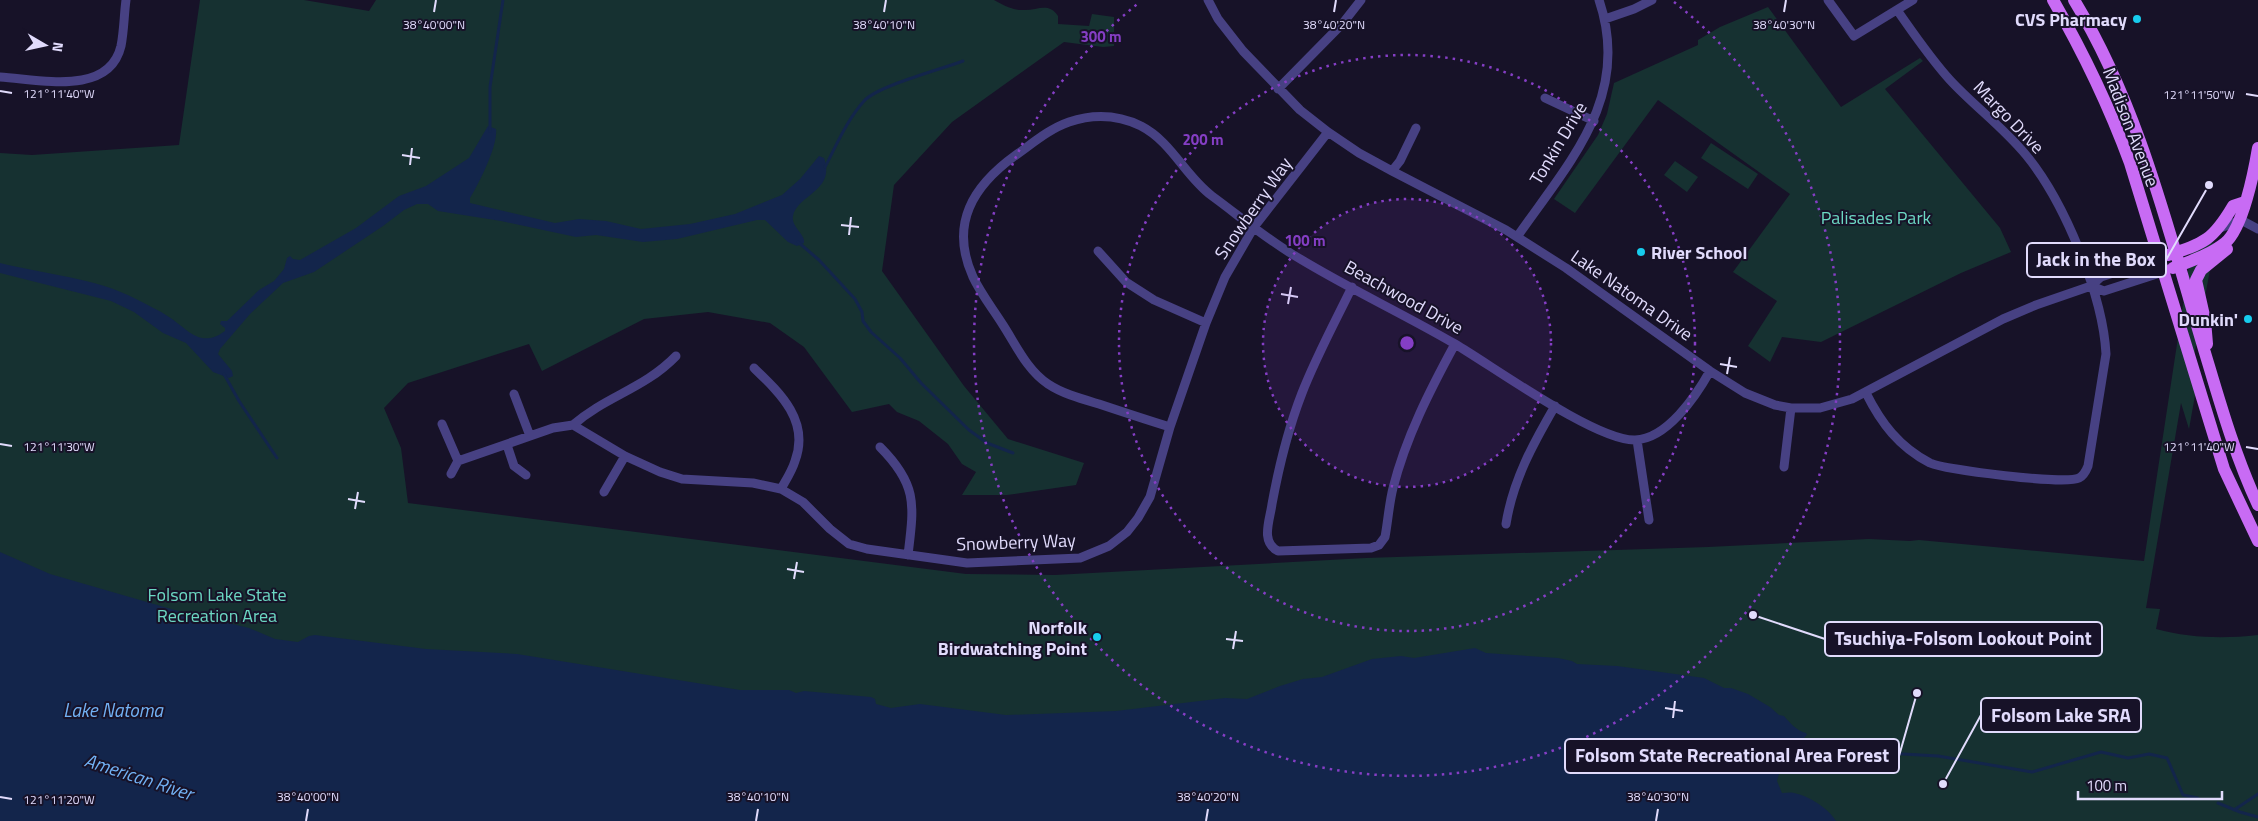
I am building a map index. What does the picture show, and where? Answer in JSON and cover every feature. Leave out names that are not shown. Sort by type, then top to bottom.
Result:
[{"type":"main road","name":"Madison Avenue","points":[[2053,0],[2084,57],[2120,136],[2224,469],[2258,541]]},
{"type":"main road","name":"Madison Avenue","points":[[2074,0],[2099,44],[2146,158],[2232,441],[2258,505]]},
{"type":"main road","points":[[2206,356],[2206,320],[2196,280],[2201,270],[2224,252],[2238,226],[2258,148]]},
{"type":"main road","points":[[2159,258],[2195,247],[2207,240],[2220,228],[2233,206],[2245,202]]},
{"type":"main road","points":[[2163,272],[2215,250],[2226,242],[2238,226]]},
{"type":"street","points":[[0,77],[80,81],[101,74],[111,65],[119,52],[126,0]]},
{"type":"street","name":"Lake Natoma Drive","points":[[1208,0],[1218,19],[1242,51],[1278,89],[1328,132],[1392,172],[1517,237],[1566,268],[1710,371],[1760,400],[1791,408],[1820,408],[1841,403],[1866,393],[2003,319],[2036,305],[2091,286],[2101,277],[2159,258]]},
{"type":"street","points":[[1278,89],[1343,22],[1361,0]]},
{"type":"street","name":"Tonkin Drive","points":[[1517,237],[1583,140],[1594,121],[1602,101],[1608,71],[1609,44],[1605,18],[1599,0]]},
{"type":"street","points":[[1605,18],[1634,9],[1652,0]]},
{"type":"street","points":[[1828,0],[1854,36],[1913,0]]},
{"type":"street","name":"Margo Drive","points":[[1866,393],[1880,420],[1887,428],[1915,454],[1932,464],[1965,472],[2074,480],[2079,478],[2088,466],[2106,354],[2105,336],[2091,286],[2058,205],[2027,156],[1950,80],[1896,10]]},
{"type":"street","points":[[1545,98],[1594,121]]},
{"type":"street","name":"Beachwood Drive","points":[[1170,427],[1066,393],[1050,385],[1036,374],[1025,360],[971,273],[965,246],[965,227],[970,208],[978,191],[989,176],[1048,133],[1065,123],[1081,119],[1109,117],[1128,121],[1153,134],[1166,144],[1206,192],[1254,228],[1309,264],[1455,344],[1555,406],[1607,434],[1622,439],[1637,440],[1652,436],[1665,429],[1677,417],[1710,371]]},
{"type":"street","points":[[1392,172],[1400,161],[1416,128]]},
{"type":"street","name":"Snowberry Way","points":[[573,425],[626,456],[660,472],[682,479],[753,483],[781,489],[802,502],[848,544],[867,549],[968,563],[1080,558],[1110,546],[1127,532],[1138,518],[1150,496],[1170,427],[1206,323],[1225,277],[1254,228],[1328,132]]},
{"type":"street","points":[[2220,228],[2238,226],[2258,229]]},
{"type":"street","points":[[1098,251],[1126,282],[1154,300],[1206,323]]},
{"type":"street","name":"Lake Natoma Drive","points":[[2091,286],[2104,291],[2163,272]]},
{"type":"street","points":[[1352,287],[1302,392],[1292,424],[1279,468],[1266,538],[1272,548],[1278,551],[1371,548],[1381,542],[1385,537],[1393,488],[1413,427],[1433,383],[1455,344]]},
{"type":"street","points":[[451,474],[458,461],[553,428],[573,425],[589,411],[656,374],[676,356]]},
{"type":"street","points":[[754,368],[786,401],[796,420],[799,442],[797,456],[781,489]]},
{"type":"street","points":[[514,394],[530,436]]},
{"type":"street","points":[[1506,524],[1516,483],[1532,445],[1555,406]]},
{"type":"street","points":[[1784,468],[1791,408]]},
{"type":"street","points":[[442,424],[458,461]]},
{"type":"street","points":[[1637,440],[1649,520]]},
{"type":"street","points":[[507,445],[514,466],[526,475]]},
{"type":"street","points":[[880,447],[898,465],[907,481],[912,498],[908,556]]},
{"type":"street","points":[[604,492],[626,456]]},
{"type":"green space","name":"Folsom Lake State Recreation Area","points":[[200,0],[304,0],[369,11],[376,0],[994,0],[1017,10],[1051,9],[1058,16],[1058,24],[1089,26],[1092,14],[1114,17],[1114,46],[1103,47],[1064,42],[952,122],[894,185],[882,271],[964,386],[1008,439],[1084,463],[1076,485],[1007,495],[962,495],[976,472],[962,464],[948,444],[919,421],[897,412],[889,404],[852,412],[804,347],[770,323],[708,312],[644,319],[542,371],[529,344],[408,383],[384,408],[401,448],[408,503],[966,574],[1055,575],[1366,558],[1708,547],[1869,539],[1919,540],[2144,561],[2193,239],[2215,243],[2194,356],[2199,373],[2189,429],[2181,403],[2146,608],[2160,609],[2156,629],[2207,637],[2258,635],[2258,821],[0,821],[0,153],[32,155],[179,145]]},
{"type":"green space","name":"Palisades Park","points":[[1768,7],[1841,107],[1920,58],[1923,61],[1885,89],[2000,228],[2011,252],[1961,273],[1821,342],[1782,337],[1770,362],[1748,346],[1777,301],[1733,272],[1790,194],[1658,100],[1575,213],[1554,199],[1598,135],[1607,114],[1614,83],[1698,45],[1698,40],[1720,27]]},
{"type":"green space","points":[[1711,143],[1758,174],[1748,189],[1701,158]]},
{"type":"green space","points":[[1675,161],[1698,177],[1687,192],[1664,175]]},
{"type":"water","points":[[488,126],[496,129],[494,145],[483,174],[470,198],[470,203],[555,223],[579,219],[606,221],[641,229],[690,224],[735,214],[782,195],[800,179],[819,156],[824,158],[825,178],[821,185],[801,203],[793,216],[795,225],[804,240],[804,243],[797,246],[788,242],[765,220],[757,220],[677,239],[643,242],[596,235],[576,237],[501,221],[438,211],[428,204],[417,204],[404,210],[314,272],[283,283],[250,314],[220,349],[218,354],[232,371],[233,376],[229,378],[213,372],[186,343],[163,333],[134,312],[111,301],[0,273],[0,263],[87,281],[121,292],[157,310],[195,336],[209,338],[216,336],[225,331],[225,328],[220,324],[221,321],[227,321],[259,290],[274,281],[284,269],[287,258],[290,256],[293,259],[300,260],[356,228],[399,196],[426,186],[469,158]]},
{"type":"water","name":"Lake Natoma","points":[[0,552],[50,574],[178,611],[249,628],[275,639],[298,642],[315,635],[426,649],[517,654],[740,690],[789,690],[796,693],[804,691],[871,697],[875,699],[876,704],[891,708],[920,704],[1006,715],[1116,711],[1225,698],[1247,699],[1280,686],[1303,679],[1322,677],[1372,659],[1401,656],[1414,658],[1475,648],[1486,653],[1558,658],[1577,664],[1617,666],[1704,678],[1724,688],[1731,688],[1748,694],[1770,707],[1779,715],[1784,716],[1797,729],[1806,733],[1807,735],[1802,741],[1801,760],[1780,771],[1777,781],[1782,793],[1794,793],[1812,800],[1823,807],[1836,821],[0,821]]},
{"type":"waterway","points":[[490,131],[490,87],[503,0]]},
{"type":"waterway","points":[[825,167],[852,116],[871,95],[910,78],[963,61]]},
{"type":"waterway","points":[[798,242],[819,260],[855,299],[862,312],[863,321],[871,332],[900,358],[921,383],[969,430],[987,443],[1013,453]]},
{"type":"waterway","points":[[224,374],[239,401],[277,458]]},
{"type":"waterway","points":[[1797,745],[1832,750],[1938,756],[2032,772],[2101,752],[2128,758],[2149,754],[2167,758],[2183,795],[2198,798]]},
{"type":"waterway","points":[[2234,810],[2258,794]]},
{"type":"waterway","points":[[2218,803],[2258,817]]},
{"type":"place","name":"CVS Pharmacy","points":[[2137,19]]},
{"type":"place","name":"Jack in the Box","points":[[2209,185]]},
{"type":"place","name":"River School","points":[[1641,252]]},
{"type":"place","name":"Dunkin'","points":[[2248,319]]},
{"type":"place","name":"Tsuchiya-Folsom Lookout Point","points":[[1753,615]]},
{"type":"place","name":"Norfolk Birdwatching Point","points":[[1097,637]]},
{"type":"place","name":"Folsom State Recreational Area Forest","points":[[1917,693]]},
{"type":"place","name":"Folsom Lake SRA","points":[[1943,784]]},
{"type":"water label","name":"American River","points":[[139,776]]}]
